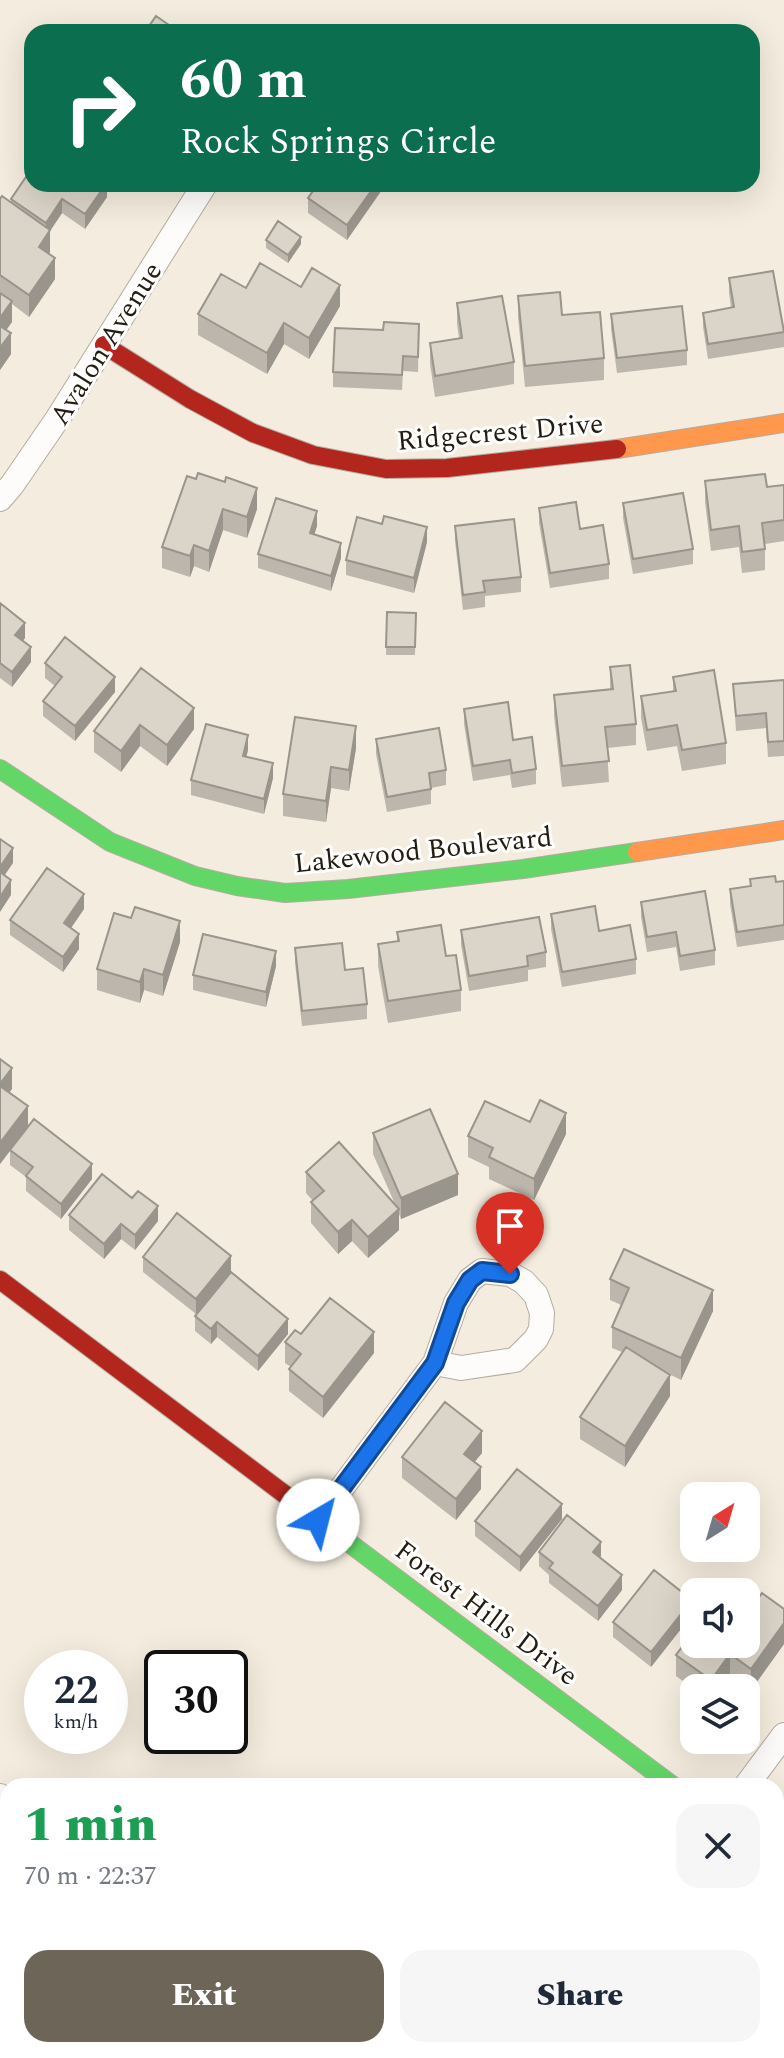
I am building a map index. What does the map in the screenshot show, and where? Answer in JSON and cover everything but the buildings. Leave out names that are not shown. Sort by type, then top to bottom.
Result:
[{"type":"street","name":"Avalon Avenue","points":[[0,499],[58,418],[200,192]]},
{"type":"street","name":"Ridgecrest Drive","points":[[104,345],[190,399],[253,433],[313,455],[386,469],[447,468],[573,454],[784,423]]},
{"type":"street","name":"Lakewood Boulevard","points":[[0,769],[110,842],[195,876],[285,893],[362,888],[510,871],[784,830]]},
{"type":"street","points":[[318,1520],[435,1363],[456,1303],[470,1280],[482,1271],[510,1274],[524,1282],[536,1295],[542,1313],[541,1329],[536,1339],[515,1360],[461,1368],[435,1363]]},
{"type":"street","name":"Forest Hills Drive","points":[[0,1280],[662,1778]]},
{"type":"street","points":[[752,1778],[784,1735]]},
{"type":"traffic: fast","points":[[0,769],[110,842],[195,876],[285,893],[523,869],[637,852]]},
{"type":"traffic: fast","points":[[328,1527],[662,1778]]},
{"type":"traffic: slow","points":[[617,449],[784,423]]},
{"type":"traffic: slow","points":[[637,852],[784,830]]},
{"type":"traffic: jam","points":[[104,345],[190,399],[253,433],[313,455],[386,469],[447,468],[617,449]]},
{"type":"traffic: jam","points":[[0,1280],[328,1527]]},
{"type":"route","points":[[318,1520],[435,1363],[456,1303],[470,1280],[482,1271],[510,1274]]}]
